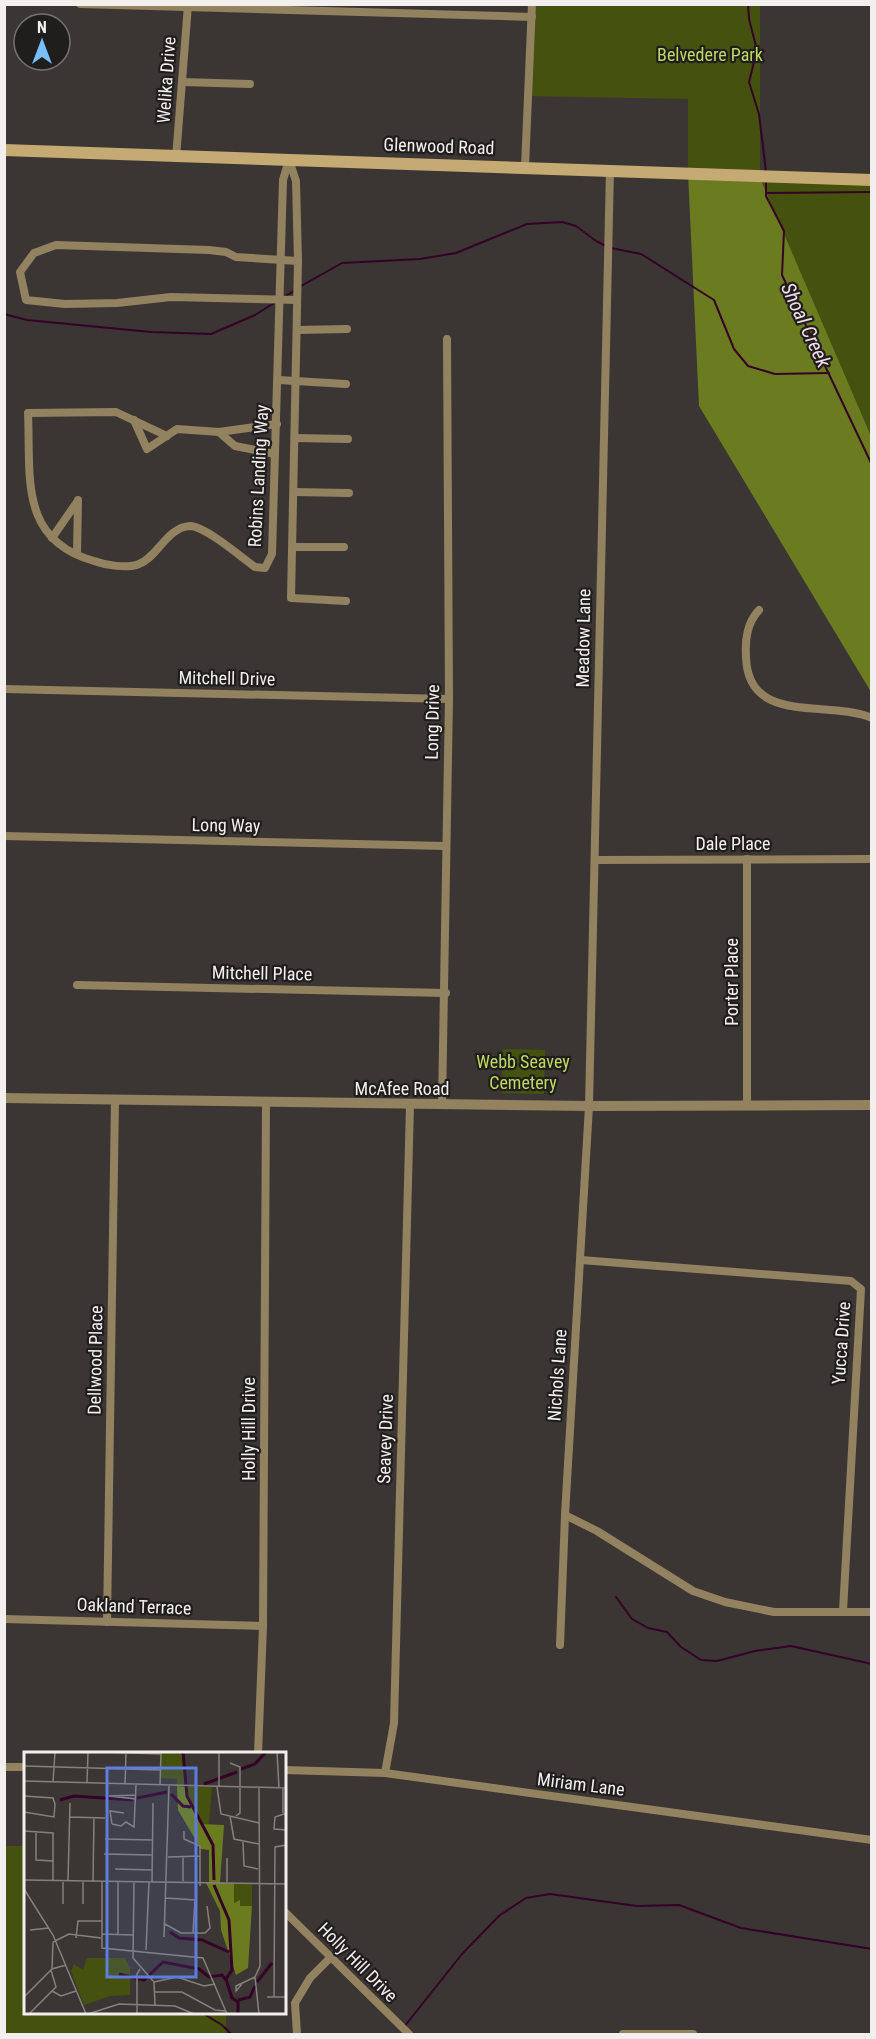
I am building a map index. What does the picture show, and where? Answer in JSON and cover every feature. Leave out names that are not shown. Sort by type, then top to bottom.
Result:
[{"type":"main road","name":"Glenwood Road","points":[[4,150],[176,158],[525,167],[872,180]]},
{"type":"street","points":[[80,4],[532,17]]},
{"type":"street","points":[[525,167],[532,4]]},
{"type":"street","name":"Welika Drive","points":[[176,158],[188,6]]},
{"type":"street","points":[[182,82],[250,84]]},
{"type":"street","name":"Robins Landing Way","points":[[134,420],[116,412],[28,413],[32,504],[42,527],[52,538],[77,554],[105,564],[139,564],[175,531],[189,526],[203,530],[255,567],[265,568],[272,555],[279,380],[283,180],[289,160]]},
{"type":"street","name":"Robins Landing Way","points":[[289,160],[296,181],[298,261],[291,598],[346,601]]},
{"type":"street","name":"Meadow Lane","points":[[589,1106],[610,170]]},
{"type":"street","points":[[297,300],[281,302],[182,297],[117,303],[65,304],[26,300],[20,272],[34,253],[56,245],[209,250],[226,252],[236,257],[298,261]]},
{"type":"street","points":[[297,330],[347,330]]},
{"type":"street","name":"Long Drive","points":[[442,1105],[446,993],[449,699],[447,339]]},
{"type":"street","points":[[280,343],[296,343]]},
{"type":"street","points":[[279,380],[346,384]]},
{"type":"street","points":[[278,412],[295,412]]},
{"type":"street","points":[[134,420],[147,449],[177,429],[219,432],[277,423]]},
{"type":"street","points":[[134,420],[167,436]]},
{"type":"street","points":[[219,432],[235,446],[275,454]]},
{"type":"street","points":[[295,438],[348,439]]},
{"type":"street","points":[[294,492],[349,493]]},
{"type":"street","points":[[52,538],[78,500],[77,554]]},
{"type":"street","points":[[293,547],[344,547]]},
{"type":"street","points":[[759,610],[749,621],[746,651],[748,676],[753,688],[774,703],[839,710],[872,718]]},
{"type":"street","name":"Mitchell Drive","points":[[4,689],[449,699]]},
{"type":"street","name":"Long Way","points":[[4,836],[446,846]]},
{"type":"street","name":"Porter Place","points":[[747,859],[747,1104]]},
{"type":"street","name":"Dale Place","points":[[595,860],[872,859]]},
{"type":"street","name":"Mitchell Place","points":[[77,985],[446,993]]},
{"type":"street","name":"McAfee Road","points":[[4,1098],[266,1104],[872,1105]]},
{"type":"street","name":"Dellwood Place","points":[[107,1622],[115,1100]]},
{"type":"street","name":"Holly Hill Drive","points":[[258,1752],[263,1626],[266,1104]]},
{"type":"street","name":"Seavey Drive","points":[[385,1773],[394,1723],[410,1105]]},
{"type":"street","name":"Nichols Lane","points":[[560,1645],[565,1515],[589,1106]]},
{"type":"street","name":"Yucca Drive","points":[[581,1260],[851,1281],[861,1289],[843,1611]]},
{"type":"street","points":[[565,1515],[597,1531],[693,1591],[725,1602],[774,1612],[872,1612]]},
{"type":"street","name":"Oakland Terrace","points":[[4,1619],[263,1626]]},
{"type":"street","points":[[4,1767],[24,1767]]},
{"type":"street","name":"Miriam Lane","points":[[286,1770],[385,1773],[872,1840]]},
{"type":"street","name":"Holly Hill Drive","points":[[286,1913],[409,2034]]},
{"type":"street","points":[[297,2034],[295,2002],[310,1978],[330,1958]]},
{"type":"street","points":[[623,2034],[693,2034]]},
{"type":"green space","name":"Belvedere Park","points":[[529,5],[760,5],[760,177],[871,180],[871,436],[760,178],[688,173],[688,99],[527,96]]},
{"type":"green space","points":[[688,173],[760,178],[871,436],[871,692],[699,406]]},
{"type":"green space","name":"Webb Seavey Cemetery","points":[[503,1049],[545,1050],[544,1094],[502,1093]]},
{"type":"green space","points":[[4,1846],[24,1846],[24,2015],[226,2015],[226,2034],[5,2034]]},
{"type":"waterway","name":"Shoal Creek","points":[[748,4],[749,19],[757,50],[749,82],[759,114],[766,172]]},
{"type":"waterway","name":"Shoal Creek","points":[[766,180],[766,196],[784,231],[782,275],[872,465]]},
{"type":"waterway","points":[[766,193],[872,192]]},
{"type":"waterway","points":[[301,286],[342,263],[420,259],[456,253],[527,224],[562,222],[576,226],[606,246]]},
{"type":"waterway","points":[[611,248],[641,254],[714,300],[734,349],[748,366],[775,374],[829,373]]},
{"type":"waterway","points":[[284,297],[294,291]]},
{"type":"waterway","points":[[4,314],[27,320],[151,332],[211,334],[255,315],[274,303]]},
{"type":"waterway","points":[[616,1597],[632,1619],[648,1628],[667,1632],[681,1647],[701,1660],[717,1661],[755,1651],[791,1646],[872,1664]]},
{"type":"waterway","points":[[404,2027],[462,1954],[500,1915],[526,1898],[550,1894],[637,1906],[679,1905],[741,1928],[872,1949]]},
{"type":"waterway","points":[[206,2015],[222,2025],[231,2034]]}]
